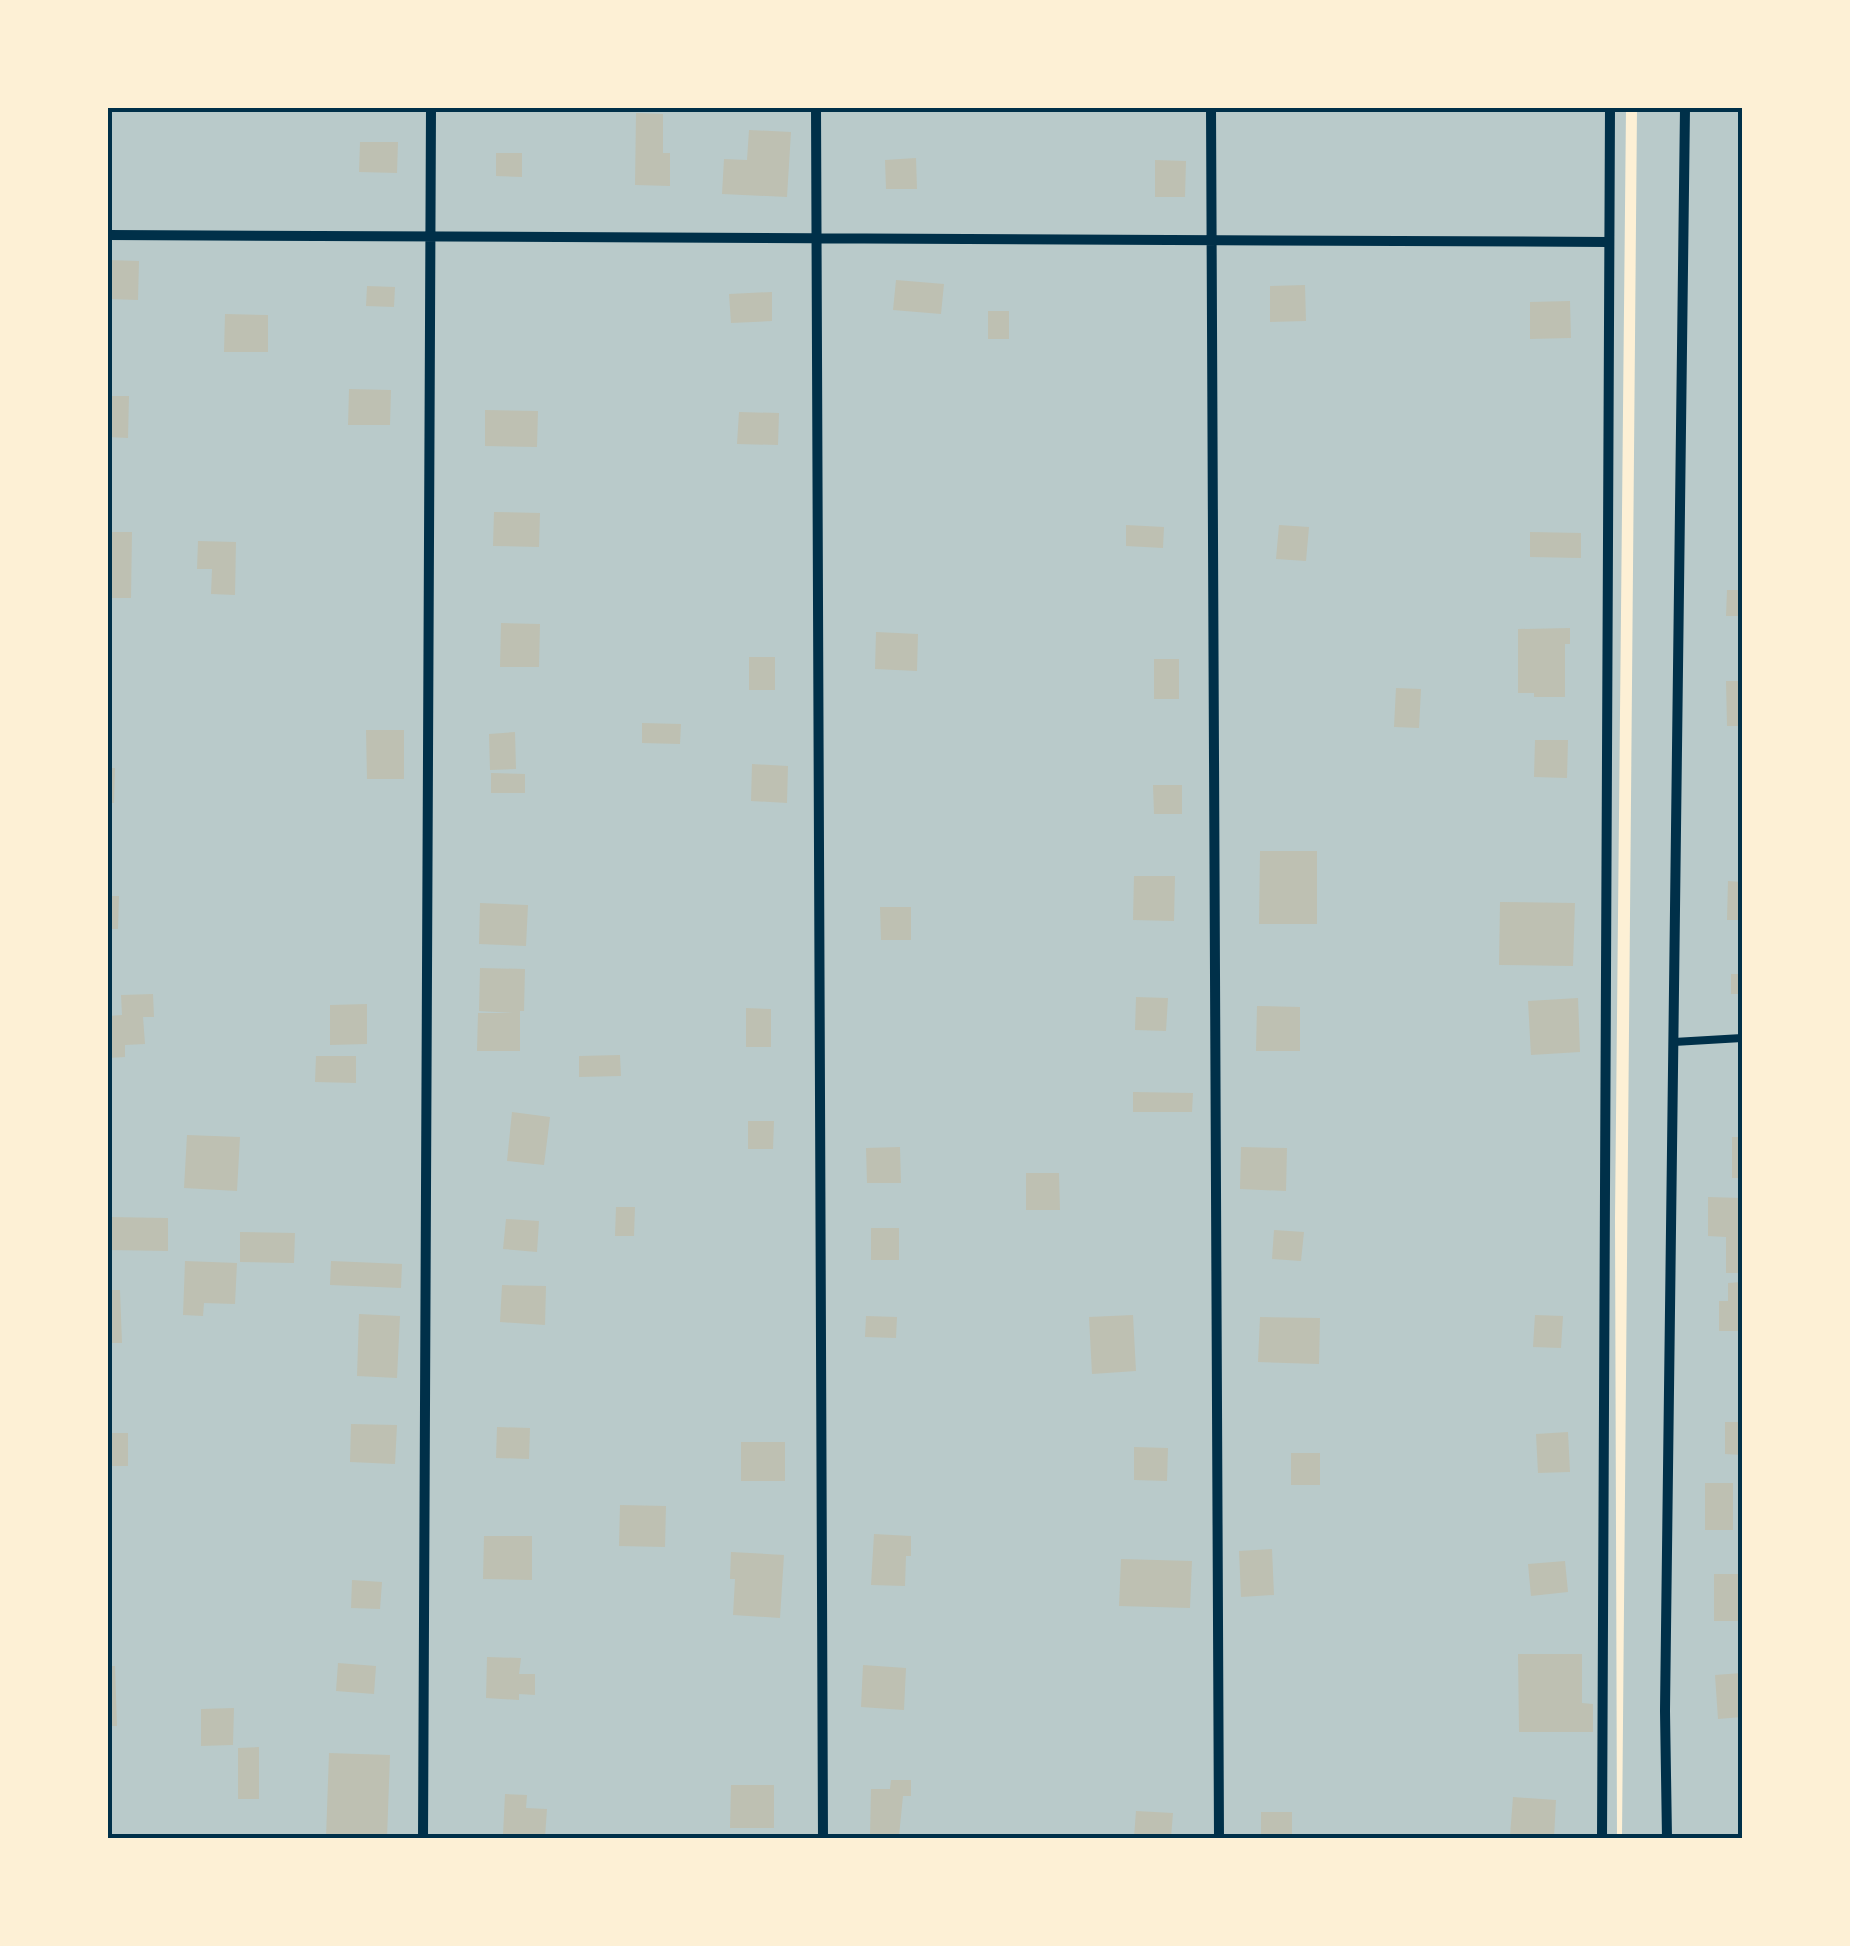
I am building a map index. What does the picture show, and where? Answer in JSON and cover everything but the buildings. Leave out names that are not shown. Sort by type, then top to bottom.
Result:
[{"type":"street","points":[[423,1838],[431,108]]},
{"type":"street","points":[[816,108],[823,1838]]},
{"type":"street","points":[[1212,108],[1219,1838]]},
{"type":"street","points":[[1602,1838],[1610,108]]},
{"type":"street","points":[[1667,1838],[1665,1711],[1684,108]]},
{"type":"street","points":[[108,235],[1609,242]]},
{"type":"lane","points":[[1674,1042],[1742,1038]]},
{"type":"shaded area","points":[[108,108],[1626,108],[1615,1219],[1617,1838],[108,1838]]},
{"type":"shaded area","points":[[1637,108],[1742,108],[1742,1838],[1622,1838]]}]
